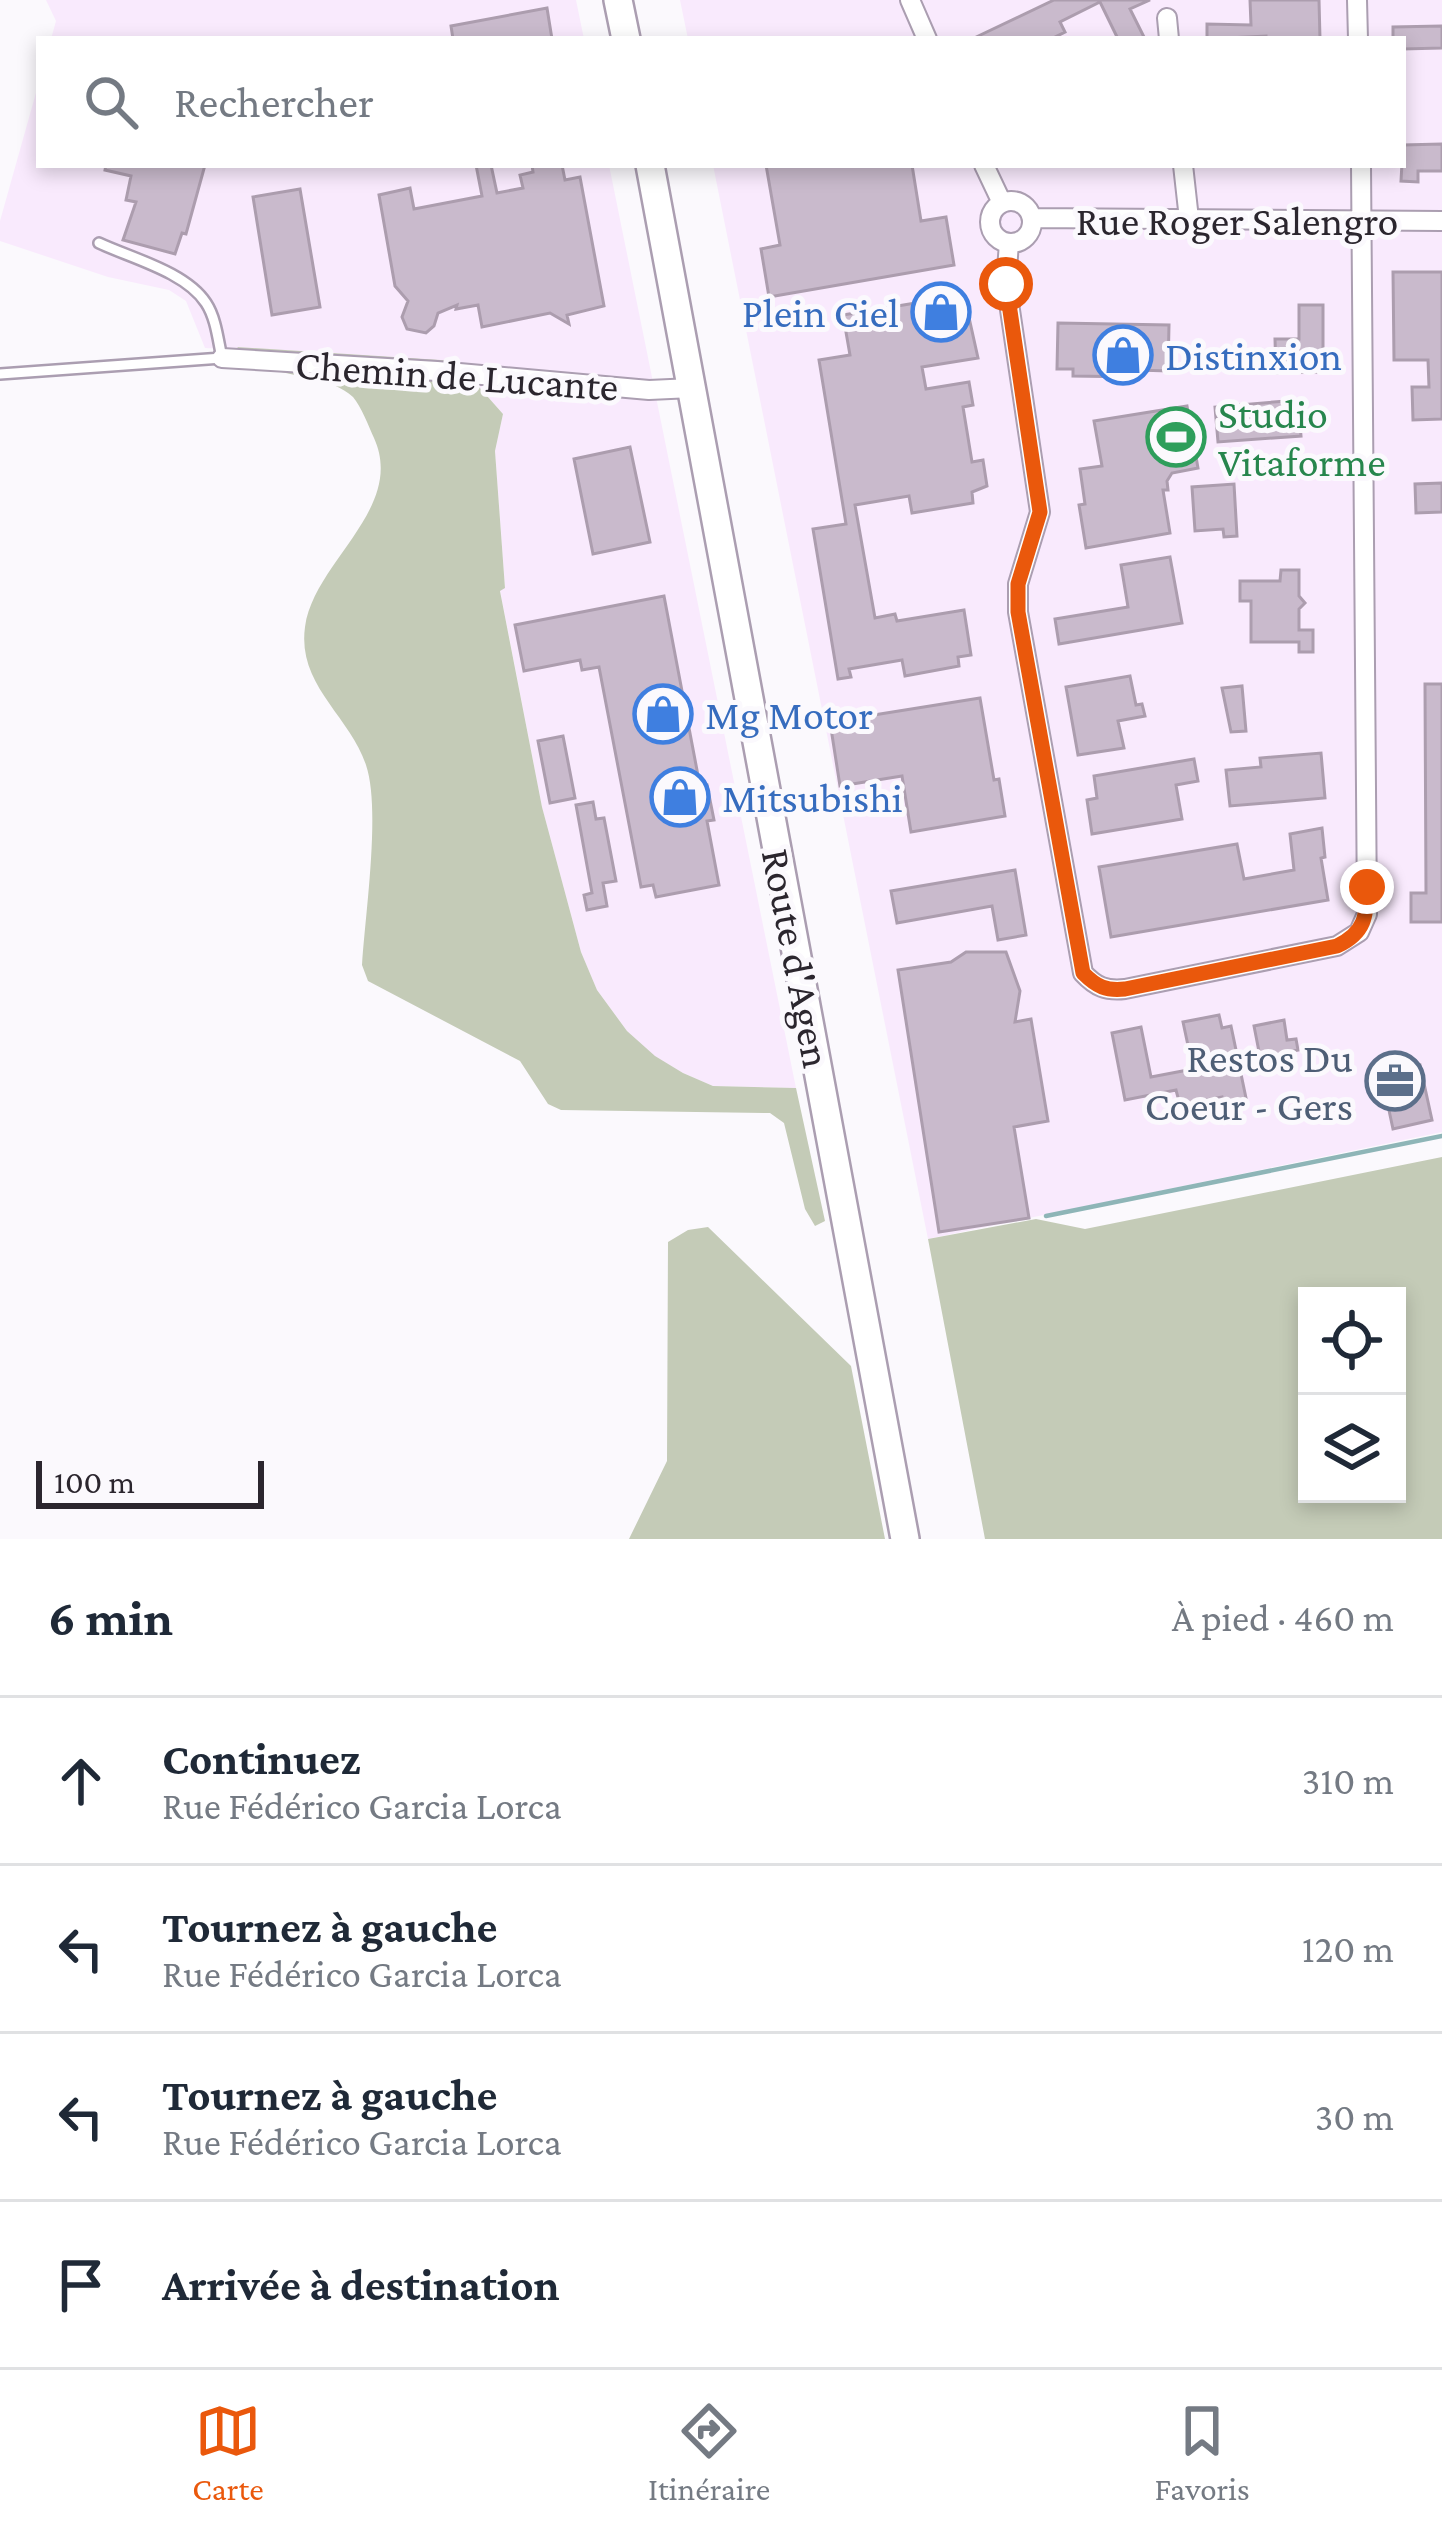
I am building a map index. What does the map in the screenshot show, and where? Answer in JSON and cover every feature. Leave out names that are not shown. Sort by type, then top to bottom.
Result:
[{"type":"main road","points":[[619,0],[625,36]]},
{"type":"main road","name":"Route d'Agen","points":[[651,168],[905,1539]]},
{"type":"street","points":[[910,0],[926,36]]},
{"type":"street","points":[[1358,0],[1358,36]]},
{"type":"street","points":[[1167,18],[1169,36]]},
{"type":"street","points":[[985,168],[1002,203]]},
{"type":"street","points":[[1183,168],[1189,219]]},
{"type":"street","points":[[1009,243],[1006,284],[1040,512],[1018,584],[1018,612],[1083,973],[1109,991],[1337,946],[1359,932],[1367,914],[1360,168]]},
{"type":"street","points":[[1002,203],[1021,203],[1032,218],[1027,236],[1009,243],[997,237],[991,226],[992,213],[1002,203]]},
{"type":"street","name":"Rue Roger Salengro","points":[[1032,218],[1442,221]]},
{"type":"street","name":"Chemin de Lucante","points":[[222,358],[437,371],[649,391],[692,388]]},
{"type":"lane","points":[[0,374],[222,358],[210,309],[202,297],[170,276],[99,243]]},
{"type":"shaded area","points":[[46,0],[576,0],[583,36],[52,36],[56,21]]},
{"type":"shaded area","points":[[680,0],[1442,0],[1442,1132],[928,1239],[714,168],[1406,168],[1406,36],[687,36]]},
{"type":"shaded area","points":[[36,93],[36,168],[610,168],[796,1088],[713,1086],[683,1073],[654,1056],[627,1031],[597,990],[581,952],[542,807],[500,590],[505,587],[495,451],[503,414],[456,361],[205,348],[186,301],[169,290],[108,277],[0,241],[0,221]]},
{"type":"green space","points":[[237,347],[456,361],[503,414],[495,451],[505,588],[500,591],[542,807],[581,952],[597,990],[627,1031],[655,1056],[713,1086],[796,1088],[825,1221],[815,1226],[805,1209],[784,1123],[770,1113],[561,1110],[548,1104],[520,1061],[368,981],[362,965],[372,834],[370,784],[358,747],[309,666],[305,627],[324,580],[369,512],[381,464],[353,397],[323,381],[267,368]]},
{"type":"green space","points":[[1442,1157],[1442,1539],[985,1539],[928,1239],[1036,1219],[1085,1229]]},
{"type":"green space","points":[[708,1227],[851,1366],[885,1539],[629,1539],[667,1461],[668,1242],[688,1230]]},
{"type":"building","points":[[1054,0],[1150,0],[1130,9],[1144,36],[1117,36],[1100,2],[1060,22],[1065,32],[1057,36],[978,36]]},
{"type":"building","points":[[1250,0],[1319,0],[1320,36],[1207,36],[1207,24],[1251,25]]},
{"type":"building","points":[[547,8],[552,36],[453,36],[451,26]]},
{"type":"building","points":[[1442,26],[1442,48],[1406,49],[1406,36],[1393,36],[1393,27]]},
{"type":"building","points":[[1442,144],[1442,171],[1418,171],[1418,182],[1401,181],[1406,145]]},
{"type":"building","points":[[204,168],[186,234],[182,233],[175,254],[123,240],[136,202],[126,200],[131,176],[105,170]]},
{"type":"building","points":[[477,168],[492,168],[497,193],[523,188],[520,175],[533,172],[532,168],[563,168],[565,180],[580,177],[604,306],[567,315],[569,324],[550,313],[482,327],[478,305],[456,309],[457,305],[438,313],[426,333],[407,329],[402,317],[408,301],[395,286],[379,195],[410,188],[414,209],[482,196]]},
{"type":"building","points":[[767,168],[912,168],[921,221],[946,217],[954,265],[769,297],[761,249],[780,245]]},
{"type":"building","points":[[300,189],[320,307],[272,315],[253,197]]},
{"type":"building","points":[[1393,272],[1442,272],[1442,419],[1413,420],[1412,387],[1429,387],[1428,360],[1394,360]]},
{"type":"building","points":[[964,295],[978,358],[922,367],[926,389],[969,382],[973,405],[963,407],[972,462],[983,460],[987,486],[972,492],[973,503],[912,513],[909,496],[855,505],[875,618],[895,614],[897,621],[964,610],[971,655],[958,657],[959,666],[905,676],[902,660],[849,669],[851,677],[838,679],[813,529],[846,524],[819,360],[850,355],[843,315]]},
{"type":"building","points":[[1299,305],[1323,305],[1323,372],[1276,373],[1275,339],[1299,339]]},
{"type":"building","points":[[1058,323],[1169,325],[1168,371],[1136,370],[1136,377],[1073,376],[1073,369],[1057,369]]},
{"type":"building","points":[[1298,400],[1301,436],[1218,442],[1215,407]]},
{"type":"building","points":[[1187,406],[1198,468],[1172,473],[1168,490],[1163,490],[1170,533],[1086,548],[1079,505],[1085,504],[1080,469],[1102,466],[1094,421]]},
{"type":"building","points":[[630,447],[650,542],[593,554],[574,459]]},
{"type":"building","points":[[1442,483],[1442,512],[1416,513],[1415,484]]},
{"type":"building","points":[[1234,484],[1237,536],[1224,537],[1223,529],[1195,531],[1192,487]]},
{"type":"building","points":[[1170,557],[1182,623],[1059,644],[1055,619],[1128,607],[1121,565]]},
{"type":"building","points":[[1281,570],[1299,570],[1299,596],[1305,603],[1299,609],[1299,630],[1313,630],[1313,652],[1299,652],[1299,642],[1251,642],[1251,601],[1240,601],[1240,581],[1280,581]]},
{"type":"building","points":[[664,596],[700,786],[707,785],[714,820],[707,821],[719,885],[656,897],[653,885],[641,887],[599,667],[582,670],[580,660],[524,671],[515,625]]},
{"type":"building","points":[[1130,676],[1136,705],[1142,704],[1145,716],[1118,721],[1124,748],[1078,755],[1066,687]]},
{"type":"building","points":[[1425,684],[1442,684],[1442,922],[1411,922],[1411,893],[1426,893]]},
{"type":"building","points":[[1242,686],[1246,731],[1231,732],[1222,688]]},
{"type":"building","points":[[980,698],[1005,816],[911,832],[902,776],[840,786],[830,722]]},
{"type":"building","points":[[563,736],[575,798],[550,803],[538,741]]},
{"type":"building","points":[[1321,753],[1325,798],[1230,806],[1226,770],[1261,767],[1260,758]]},
{"type":"building","points":[[1194,759],[1198,781],[1176,785],[1182,819],[1092,834],[1087,800],[1097,798],[1094,776]]},
{"type":"building","points":[[593,802],[596,819],[604,818],[616,881],[603,883],[607,906],[587,910],[584,895],[592,893],[576,805]]},
{"type":"building","points":[[1322,828],[1328,900],[1111,937],[1099,867],[1237,844],[1244,879],[1294,870],[1290,834]]},
{"type":"building","points":[[1015,870],[1026,935],[998,940],[992,906],[897,923],[891,891]]},
{"type":"building","points":[[966,952],[1006,952],[1020,991],[1015,1022],[1031,1019],[1048,1121],[1014,1127],[1029,1218],[939,1232],[898,970],[951,962]]},
{"type":"building","points":[[1219,1015],[1222,1028],[1231,1026],[1246,1098],[1180,1105],[1176,1090],[1125,1100],[1112,1033],[1141,1027],[1151,1077],[1193,1069],[1183,1022]]},
{"type":"building","points":[[1284,1020],[1287,1040],[1296,1039],[1298,1050],[1289,1052],[1291,1061],[1262,1067],[1254,1026]]},
{"type":"building","points":[[1420,1065],[1432,1120],[1393,1129],[1381,1073]]},
{"type":"waterway","points":[[1046,1216],[1442,1136]]},
{"type":"place","name":"Plein Ciel","points":[[941,312]]},
{"type":"place","name":"Distinxion","points":[[1123,355]]},
{"type":"place","name":"Studio Vitaforme","points":[[1176,437]]},
{"type":"place","name":"Mg Motor","points":[[663,714]]},
{"type":"place","name":"Mitsubishi","points":[[680,797]]},
{"type":"place","name":"Restos Du Coeur - Gers","points":[[1395,1081]]},
{"type":"route","points":[[1006,284],[1040,512],[1018,584],[1018,612],[1083,973],[1109,991],[1337,946],[1362,928],[1367,887]]}]
